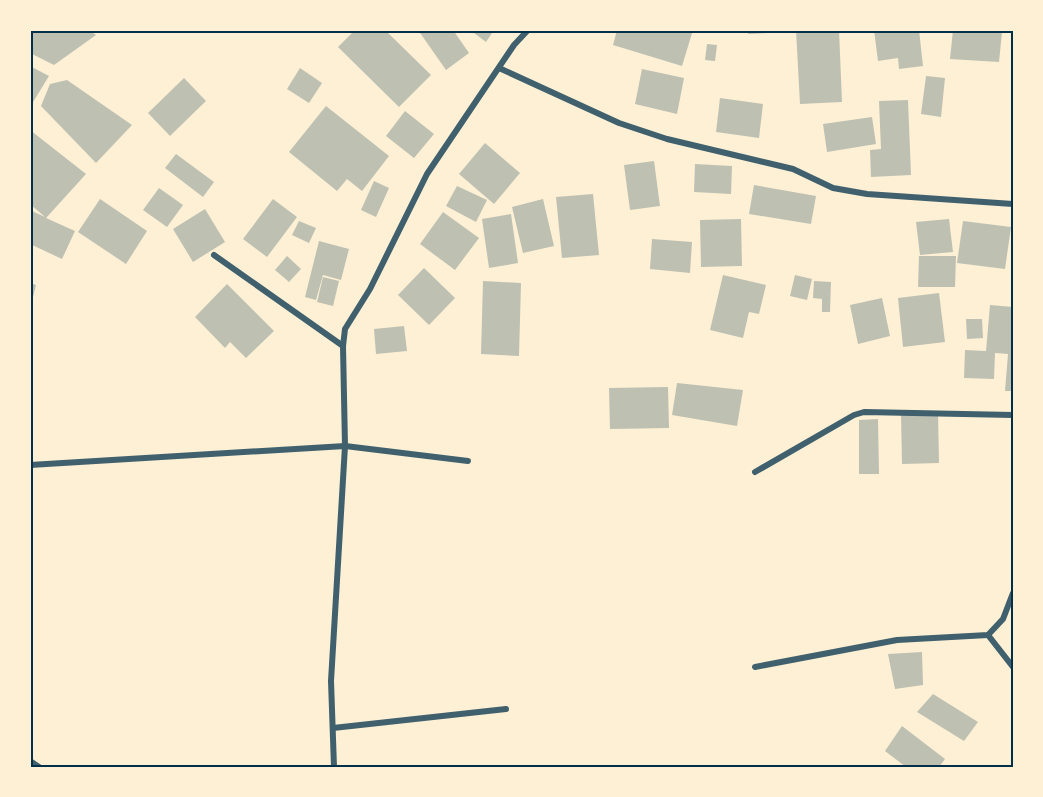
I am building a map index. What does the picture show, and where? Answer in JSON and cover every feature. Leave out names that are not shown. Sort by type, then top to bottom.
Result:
[{"type":"street","points":[[334,767],[331,681],[345,446],[343,346],[345,329],[370,289],[427,174],[514,45],[528,30]]},
{"type":"street","points":[[499,68],[619,123],[666,139],[793,169],[833,188],[867,194],[1013,204]]},
{"type":"street","points":[[214,255],[343,346]]},
{"type":"street","points":[[755,472],[854,415],[864,412],[1013,415]]},
{"type":"street","points":[[30,465],[345,446],[468,461]]},
{"type":"street","points":[[755,668],[897,640],[988,635],[1003,620],[1013,593]]},
{"type":"street","points":[[988,635],[1013,667]]},
{"type":"street","points":[[333,729],[506,709]]},
{"type":"street","points":[[30,761],[39,767]]},
{"type":"building","points":[[30,30],[89,30],[96,35],[54,65],[30,53]]},
{"type":"building","points":[[355,30],[385,30],[431,75],[399,107],[338,47]]},
{"type":"building","points":[[418,30],[453,30],[469,53],[446,70]]},
{"type":"building","points":[[470,30],[494,30],[486,42]]},
{"type":"building","points":[[617,30],[693,30],[682,66],[613,45]]},
{"type":"building","points":[[748,30],[784,30],[785,32],[748,34]]},
{"type":"building","points":[[796,30],[839,30],[842,102],[800,104]]},
{"type":"building","points":[[874,30],[919,30],[923,66],[899,69],[898,58],[878,61]]},
{"type":"building","points":[[953,30],[1002,32],[999,62],[950,59]]},
{"type":"building","points":[[707,44],[717,45],[715,61],[705,60]]},
{"type":"building","points":[[30,66],[49,76],[30,107]]},
{"type":"building","points":[[300,68],[322,83],[309,103],[287,89]]},
{"type":"building","points":[[642,69],[684,78],[677,114],[635,104]]},
{"type":"building","points":[[926,76],[945,78],[941,117],[921,114]]},
{"type":"building","points":[[184,78],[206,101],[170,136],[148,113]]},
{"type":"building","points":[[67,80],[132,125],[96,163],[41,106],[50,84]]},
{"type":"building","points":[[720,98],[763,104],[759,138],[716,132]]},
{"type":"building","points":[[908,100],[911,175],[871,177],[870,150],[881,149],[879,101]]},
{"type":"building","points":[[326,106],[389,156],[362,191],[347,179],[337,191],[289,152]]},
{"type":"building","points":[[405,111],[434,134],[414,158],[386,136]]},
{"type":"building","points":[[872,117],[876,144],[827,152],[823,124]]},
{"type":"building","points":[[30,130],[86,174],[46,218],[75,231],[62,259],[30,244],[30,210],[45,217],[30,204]]},
{"type":"building","points":[[485,143],[520,173],[494,204],[459,174]]},
{"type":"building","points":[[176,154],[214,182],[203,197],[165,168]]},
{"type":"building","points":[[654,161],[660,206],[630,210],[624,165]]},
{"type":"building","points":[[695,164],[732,166],[731,194],[694,192]]},
{"type":"building","points":[[374,181],[389,188],[376,217],[361,210]]},
{"type":"building","points":[[754,185],[816,196],[811,224],[749,214]]},
{"type":"building","points":[[457,186],[487,200],[476,222],[446,206]]},
{"type":"building","points":[[159,188],[183,205],[167,227],[143,210]]},
{"type":"building","points":[[593,194],[599,255],[562,258],[556,197]]},
{"type":"building","points":[[100,199],[147,231],[126,264],[78,232]]},
{"type":"building","points":[[273,199],[297,217],[267,257],[243,239]]},
{"type":"building","points":[[543,199],[554,246],[523,253],[512,207]]},
{"type":"building","points":[[205,209],[225,242],[193,262],[173,229]]},
{"type":"building","points":[[443,212],[479,238],[455,270],[420,244]]},
{"type":"building","points":[[511,214],[518,263],[489,268],[482,219]]},
{"type":"building","points":[[741,219],[742,266],[701,267],[700,220]]},
{"type":"building","points":[[949,219],[953,252],[920,255],[916,222]]},
{"type":"building","points":[[299,221],[316,228],[309,243],[292,235]]},
{"type":"building","points":[[963,221],[1011,227],[1005,269],[957,263]]},
{"type":"building","points":[[652,239],[692,242],[690,273],[650,269]]},
{"type":"building","points":[[319,241],[349,249],[341,280],[323,275],[316,300],[305,297]]},
{"type":"building","points":[[287,256],[301,269],[289,282],[275,270]]},
{"type":"building","points":[[919,256],[956,256],[955,287],[918,287]]},
{"type":"building","points":[[424,268],[455,298],[429,325],[398,295]]},
{"type":"building","points":[[723,275],[766,285],[759,314],[749,312],[743,338],[710,330]]},
{"type":"building","points":[[795,275],[812,279],[807,300],[790,296]]},
{"type":"building","points":[[323,277],[339,281],[333,306],[317,302]]},
{"type":"building","points":[[483,281],[521,283],[519,356],[481,354]]},
{"type":"building","points":[[814,281],[831,282],[830,312],[822,312],[822,299],[813,298]]},
{"type":"building","points":[[30,283],[36,285],[31,305],[30,305]]},
{"type":"building","points":[[227,284],[274,331],[246,358],[230,342],[225,348],[195,317]]},
{"type":"building","points":[[939,293],[945,342],[903,347],[898,298]]},
{"type":"building","points":[[882,298],[890,336],[858,344],[850,305]]},
{"type":"building","points":[[990,305],[1013,307],[1013,391],[1005,391],[1008,354],[995,353],[994,379],[964,378],[965,350],[986,351]]},
{"type":"building","points":[[966,319],[982,319],[983,338],[967,339]]},
{"type":"building","points":[[404,326],[407,351],[376,354],[374,329]]},
{"type":"building","points":[[677,383],[743,390],[737,426],[672,415]]},
{"type":"building","points":[[668,387],[669,428],[610,429],[609,388]]},
{"type":"building","points":[[938,413],[939,463],[902,464],[901,414]]},
{"type":"building","points":[[878,419],[879,474],[859,474],[859,420]]},
{"type":"building","points":[[922,652],[923,685],[895,689],[888,654]]},
{"type":"building","points":[[933,694],[978,722],[964,741],[917,712]]},
{"type":"building","points":[[902,726],[945,759],[939,767],[906,767],[885,751]]}]
